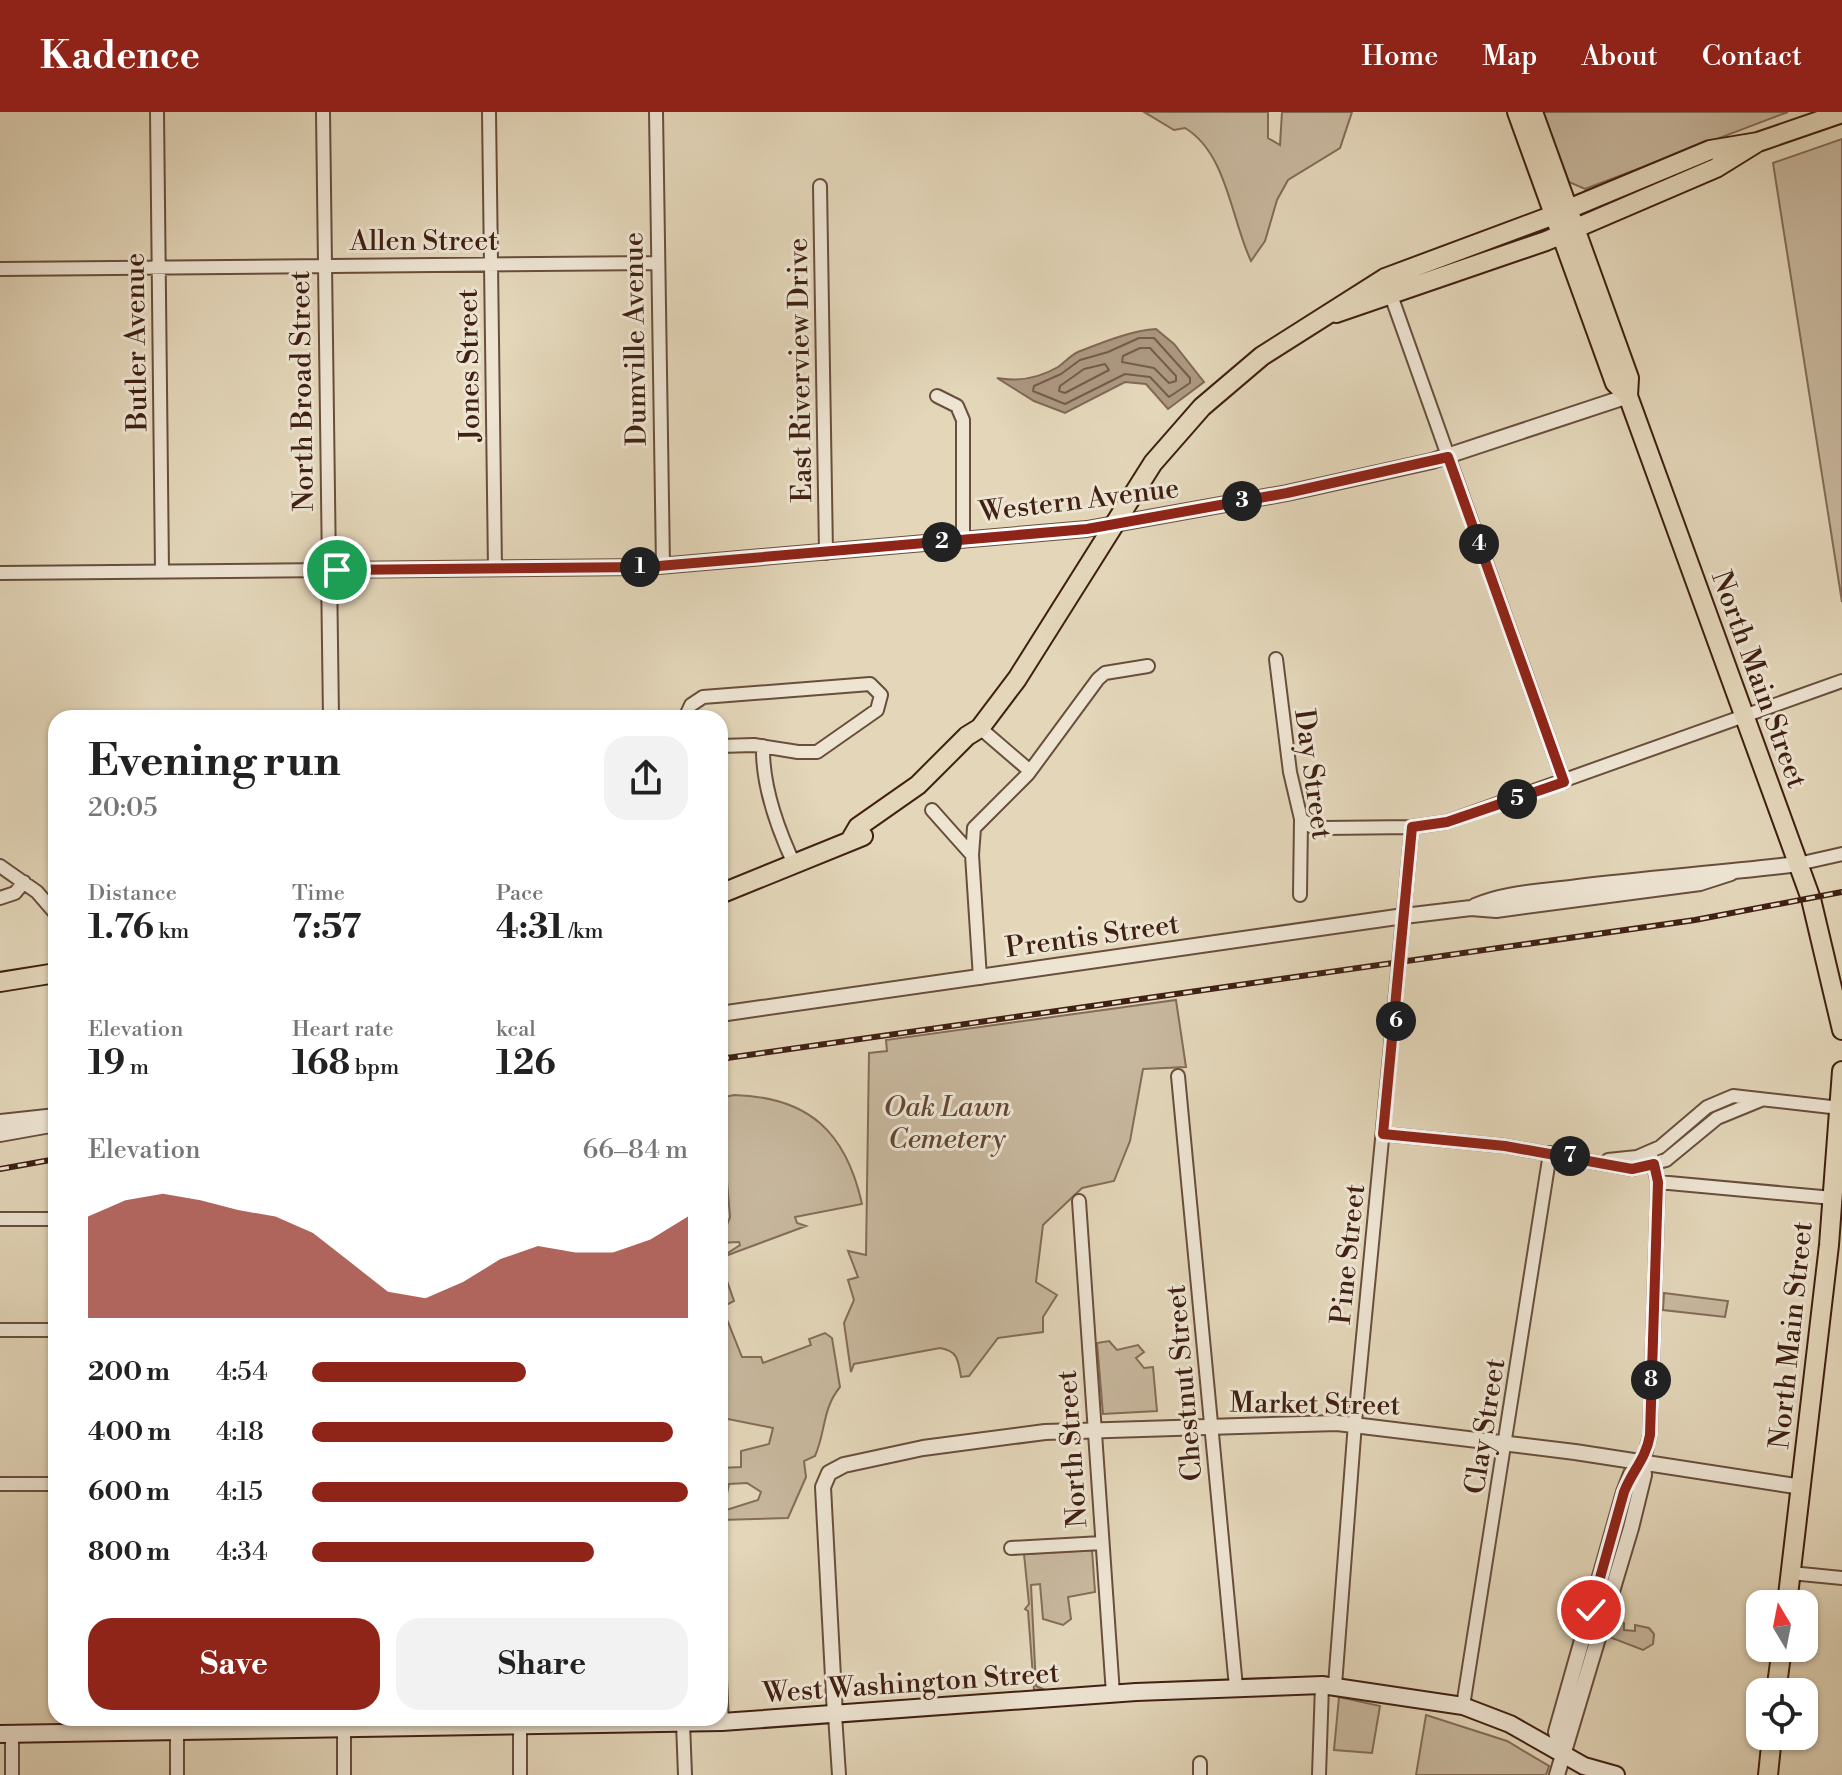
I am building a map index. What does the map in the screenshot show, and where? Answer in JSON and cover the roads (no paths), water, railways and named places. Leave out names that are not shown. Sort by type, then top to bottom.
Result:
[{"type":"main road","name":"North Main Street","points":[[1517,112],[1561,212]]},
{"type":"main road","name":"North Main Street","points":[[1533,112],[1567,231],[1629,378],[1628,396],[1798,864],[1832,978],[1842,1030]]},
{"type":"main road","points":[[728,891],[795,866],[882,826],[928,792],[977,740],[980,728],[1017,679],[1153,463],[1202,407],[1262,356],[1385,278],[1561,212],[1710,150],[1758,142],[1842,113]]},
{"type":"main road","points":[[1322,317],[1392,297],[1567,231],[1716,168],[1758,142]]},
{"type":"main road","points":[[0,982],[48,974]]},
{"type":"main road","name":"North Main Street","points":[[1789,1590],[1836,1246],[1833,1198],[1842,1071]]},
{"type":"main road","name":"West Washington Street","points":[[728,1722],[1113,1694],[1329,1685],[1463,1706],[1510,1724],[1584,1766],[1616,1775]]},
{"type":"main road","name":"West Washington Street","points":[[6,1734],[86,1726]]},
{"type":"main road","name":"West Washington Street","points":[[110,1726],[177,1731],[281,1726]]},
{"type":"main road","points":[[1768,1775],[1771,1750]]},
{"type":"street","name":"Butler Avenue","points":[[157,112],[162,571]]},
{"type":"street","name":"North Broad Street","points":[[323,112],[331,710]]},
{"type":"street","name":"Jones Street","points":[[489,112],[495,569]]},
{"type":"street","name":"Dumville Avenue","points":[[656,112],[663,566]]},
{"type":"street","name":"East Riverview Drive","points":[[820,186],[826,553]]},
{"type":"street","name":"Allen Street","points":[[0,269],[657,263]]},
{"type":"street","points":[[1385,278],[1564,782]]},
{"type":"street","points":[[937,396],[957,406],[963,420],[963,540]]},
{"type":"street","name":"Western Avenue","points":[[329,570],[663,566],[1113,524],[1287,493],[1448,457],[1628,396]]},
{"type":"street","points":[[0,573],[329,570]]},
{"type":"street","name":"Day Street","points":[[1276,659],[1290,772],[1301,819],[1300,895]]},
{"type":"street","points":[[980,978],[972,855],[974,828],[1030,771],[1098,679],[1105,673],[1148,666]]},
{"type":"street","points":[[1301,819],[1311,826],[1324,828],[1412,827],[1472,814],[1842,681]]},
{"type":"street","points":[[689,710],[703,697],[870,684],[879,690],[881,701],[877,710],[824,749],[807,753],[763,746],[728,746]]},
{"type":"street","points":[[980,728],[1030,771]]},
{"type":"street","points":[[763,746],[763,775],[773,800],[777,828],[795,866]]},
{"type":"street","points":[[932,810],[972,855]]},
{"type":"street","name":"Pine Street","points":[[1319,1775],[1412,827]]},
{"type":"street","name":"Prentis Street","points":[[728,1013],[1471,908],[1492,899],[1532,893],[1698,872],[1731,873],[1798,864],[1842,854]]},
{"type":"street","points":[[0,866],[24,882],[48,906]]},
{"type":"street","points":[[0,898],[15,893],[24,882]]},
{"type":"street","name":"Chestnut Street","points":[[1178,1076],[1236,1687]]},
{"type":"street","points":[[1383,1134],[1601,1161],[1652,1158],[1718,1101],[1733,1096],[1841,1108]]},
{"type":"street","points":[[0,1122],[48,1117]]},
{"type":"street","points":[[0,1134],[48,1125]]},
{"type":"street","name":"Clay Street","points":[[1463,1706],[1550,1153]]},
{"type":"street","points":[[1557,1775],[1561,1753],[1556,1732],[1624,1492],[1631,1474],[1643,1462],[1650,1435],[1658,1182],[1652,1158]]},
{"type":"street","points":[[1658,1182],[1833,1198]]},
{"type":"street","name":"North Street","points":[[1079,1201],[1113,1694]]},
{"type":"street","points":[[0,1219],[48,1219]]},
{"type":"street","points":[[0,1330],[48,1330]]},
{"type":"street","name":"Market Street","points":[[835,1715],[823,1495],[829,1473],[844,1465],[923,1448],[1094,1429],[1355,1425],[1643,1462],[1802,1487]]},
{"type":"street","points":[[0,1484],[48,1484]]},
{"type":"street","points":[[1011,1548],[1102,1543]]},
{"type":"street","points":[[1791,1573],[1842,1578]]},
{"type":"street","points":[[835,1715],[839,1775]]},
{"type":"street","points":[[344,1726],[344,1775]]},
{"type":"street","points":[[520,1726],[520,1775]]},
{"type":"street","points":[[683,1726],[685,1775]]},
{"type":"street","points":[[177,1731],[177,1775]]},
{"type":"street","points":[[6,1734],[12,1775]]},
{"type":"water","points":[[1156,329],[1174,344],[1204,382],[1168,409],[1146,384],[1125,382],[1065,413],[1034,401],[997,378],[1013,380],[1044,374],[1078,352],[1127,334]]},
{"type":"railway","points":[[728,1058],[1695,920],[1842,892]]},
{"type":"railway","points":[[0,1169],[48,1160]]},
{"type":"park label","name":"Oak Lawn Cemetery","points":[[947,1122]]}]
